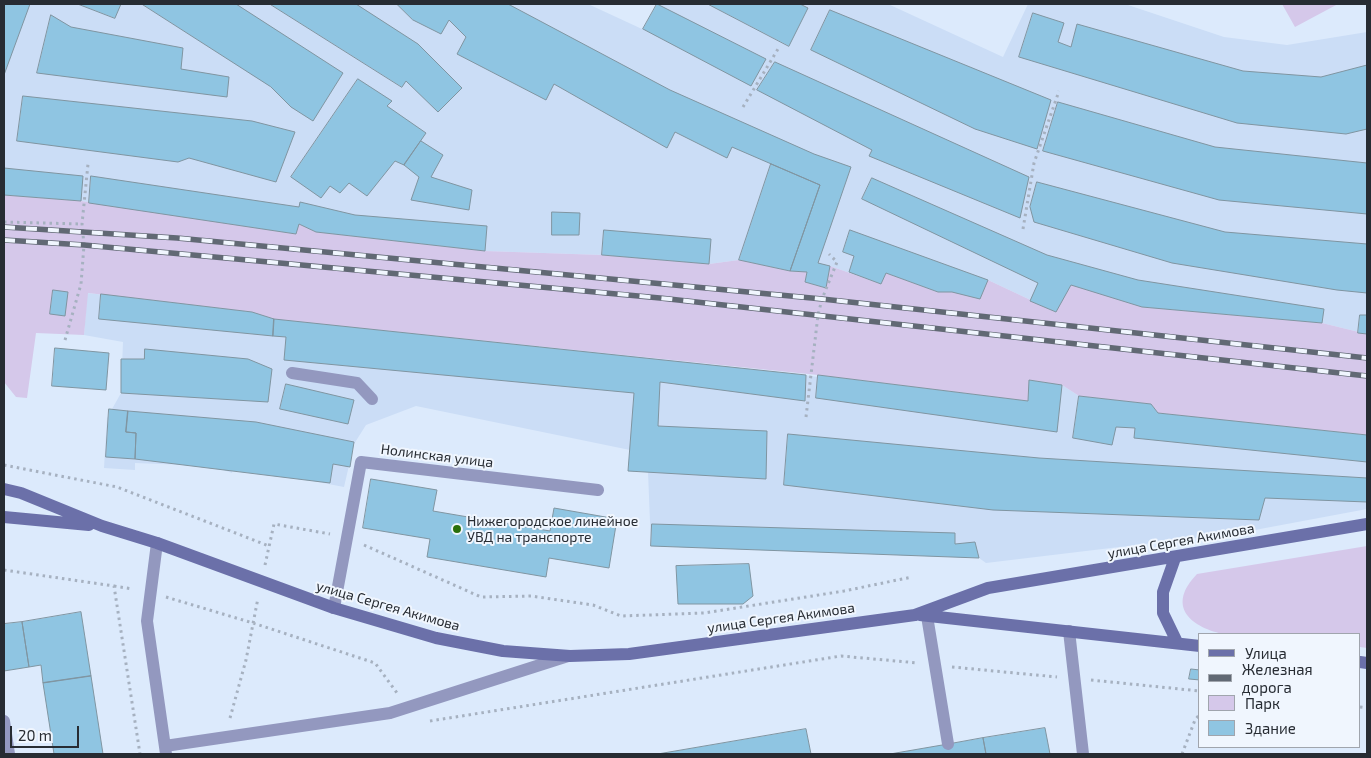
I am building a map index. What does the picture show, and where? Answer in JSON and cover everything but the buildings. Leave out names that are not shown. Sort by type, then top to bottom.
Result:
[{"type":"main road","name":"улица Сергея Акимова","points":[[4,489],[21,493],[102,526],[334,608],[436,638],[503,651],[570,656],[629,654],[921,615],[1198,646]]},
{"type":"main road","name":"улица Сергея Акимова","points":[[4,517],[102,526]]},
{"type":"main road","name":"улица Сергея Акимова","points":[[921,615],[988,588],[1175,558],[1367,524]]},
{"type":"main road","points":[[1175,558],[1163,592],[1163,613],[1177,642]]},
{"type":"street","points":[[292,373],[357,383],[372,399]]},
{"type":"street","name":"Нолинская улица","points":[[334,608],[361,462],[598,490]]},
{"type":"street","points":[[157,544],[147,621],[165,750],[225,737],[390,713],[570,656]]},
{"type":"street","points":[[921,615],[933,665],[948,744]]},
{"type":"street","points":[[1069,631],[1083,754]]},
{"type":"street","points":[[4,720],[9,754]]},
{"type":"path","points":[[743,107],[778,49]]},
{"type":"path","points":[[1023,229],[1034,163],[1059,91]]},
{"type":"path","points":[[64,340],[81,284],[84,245],[82,224],[88,164]]},
{"type":"path","points":[[4,222],[82,224]]},
{"type":"path","points":[[806,417],[818,315],[822,299],[837,262],[829,254]]},
{"type":"path","points":[[4,465],[117,487],[269,546]]},
{"type":"path","points":[[225,737],[253,623],[274,524],[348,538],[481,597],[531,596],[593,605],[621,616],[714,612],[912,577]]},
{"type":"path","points":[[4,570],[150,592],[375,663],[420,722],[841,656],[1198,691]]},
{"type":"path","points":[[114,586],[140,754]]},
{"type":"path","points":[[1182,754],[1198,716]]},
{"type":"shaded area","points":[[4,4],[588,4],[642,29],[657,4],[888,4],[1003,57],[1028,4],[1125,4],[1224,37],[1287,45],[1367,32],[1367,334],[1322,323],[1142,307],[1056,312],[988,280],[980,299],[952,292],[938,292],[886,273],[881,284],[830,266],[826,288],[805,282],[807,273],[739,260],[709,264],[602,255],[485,251],[316,232],[300,224],[296,234],[81,201],[4,195]]},
{"type":"shaded area","points":[[87,293],[1028,401],[1029,380],[1062,385],[1079,396],[1151,404],[1158,413],[1367,436],[1367,509],[1244,532],[986,563],[979,558],[651,546],[648,472],[628,471],[630,450],[416,406],[366,425],[354,444],[344,487],[234,466],[232,473],[212,466],[135,463],[135,470],[104,468],[107,418],[121,393],[123,342],[84,335]]},
{"type":"green space","points":[[1282,4],[1338,4],[1295,27]]},
{"type":"green space","points":[[4,195],[81,201],[296,234],[299,224],[316,232],[485,251],[602,255],[709,264],[739,260],[790,271],[807,272],[805,282],[825,288],[830,266],[881,284],[886,273],[938,292],[952,292],[988,280],[1056,312],[1071,285],[1142,307],[1322,323],[1367,334],[1367,435],[1158,413],[1151,404],[1079,396],[1062,385],[1030,380],[1028,401],[818,375],[274,319],[252,312],[88,293],[84,335],[36,333],[27,398],[16,397],[4,382]]},
{"type":"green space","points":[[1367,546],[1367,648],[1361,647],[1361,633],[1220,633],[1200,626],[1191,620],[1183,604],[1183,595],[1197,574]]},
{"type":"railway","points":[[4,227],[177,238],[822,299],[1367,358]]},
{"type":"railway","points":[[4,240],[84,245],[660,298],[1367,376]]},
{"type":"place","name":"Нижегородское линейное УВД на транспорте","points":[[457,529]]}]
